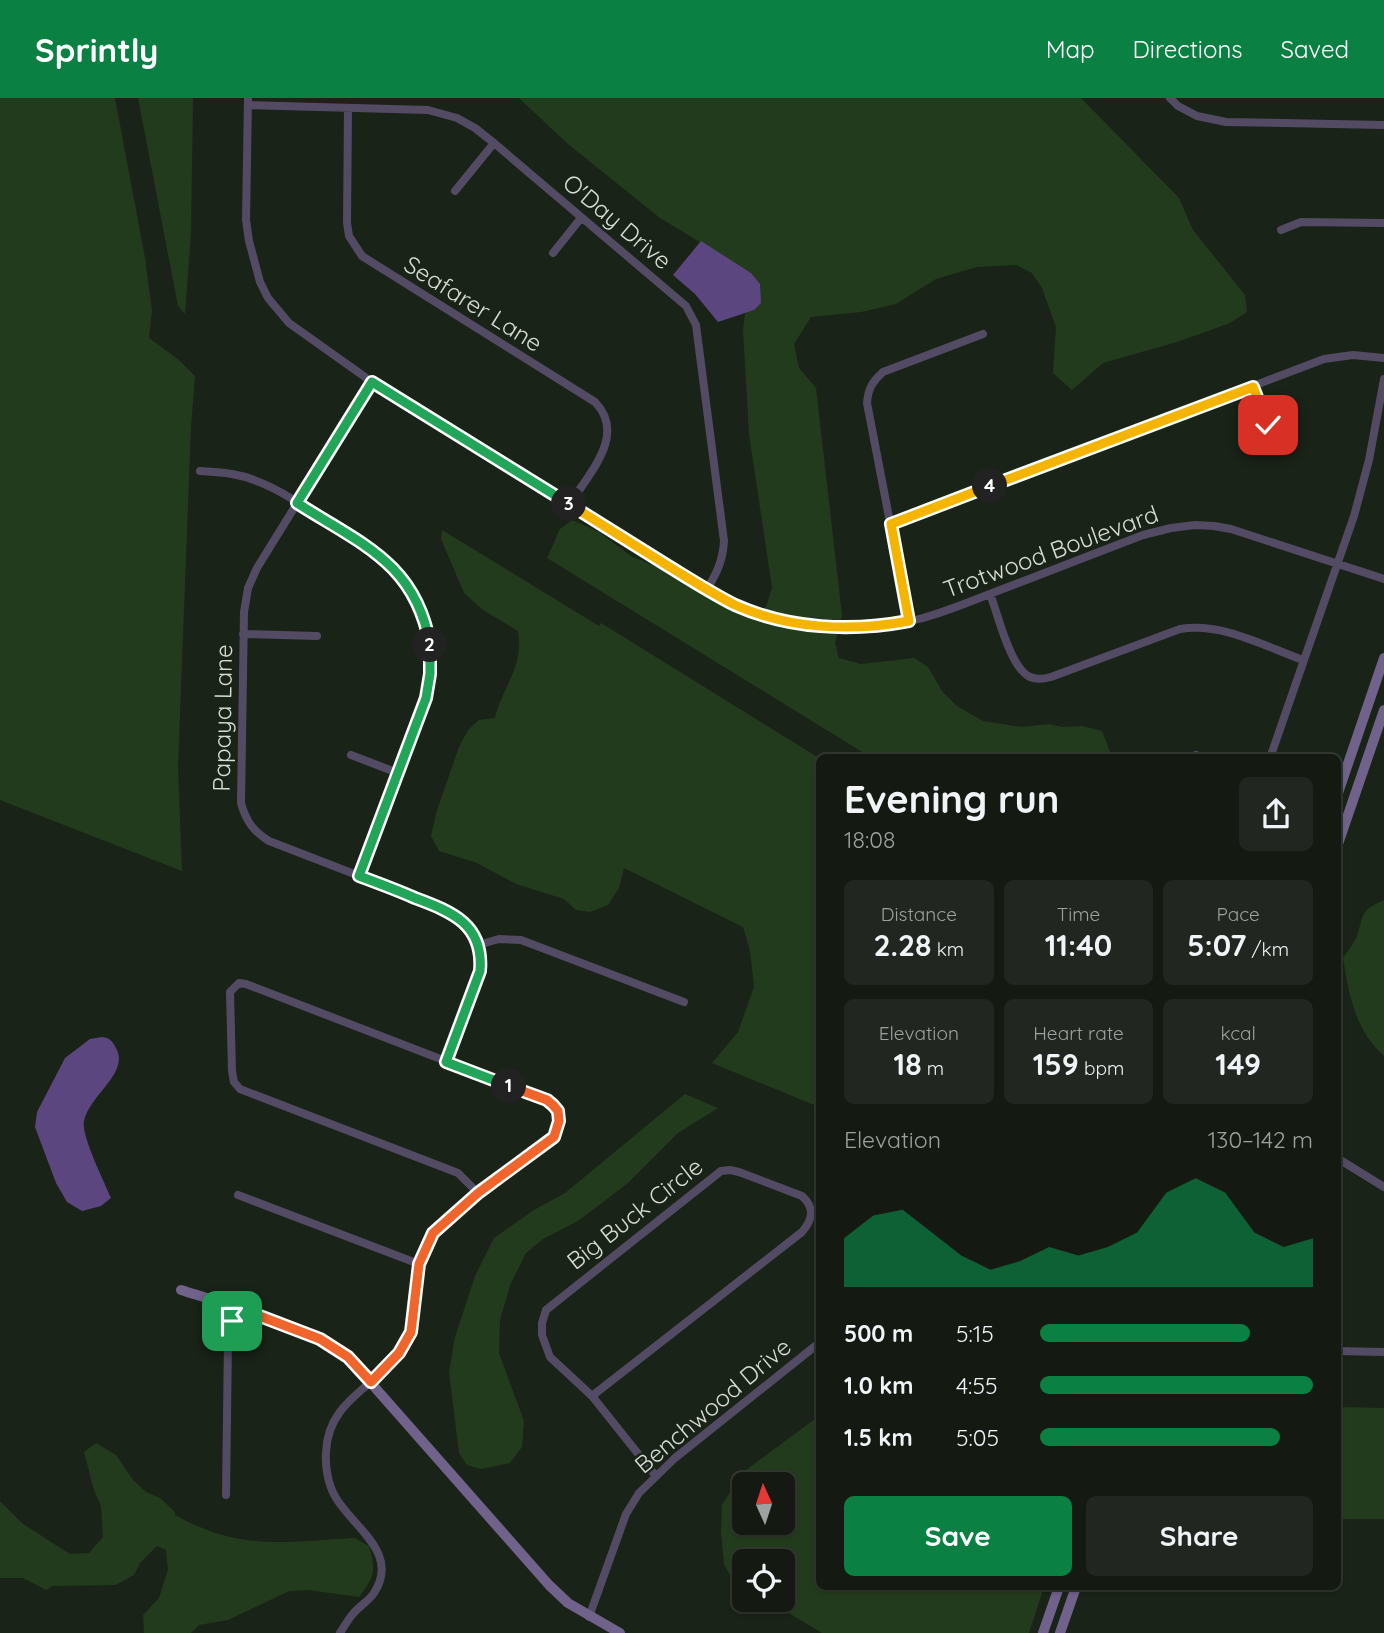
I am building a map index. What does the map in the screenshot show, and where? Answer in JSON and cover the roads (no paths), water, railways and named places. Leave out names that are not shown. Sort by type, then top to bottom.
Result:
[{"type":"street","points":[[1170,98],[1178,106],[1197,116],[1226,122],[1384,125]]},
{"type":"street","name":"O'Day Drive","points":[[248,102],[444,113],[475,128],[494,143],[686,306],[696,325],[724,541],[719,570],[707,589]]},
{"type":"street","name":"Trotwood Boulevard","points":[[248,102],[246,220],[249,241],[260,282],[268,298],[289,323],[372,382],[736,605],[775,618],[812,626],[860,628],[909,621],[990,594],[1143,535],[1195,525],[1231,529],[1384,579]]},
{"type":"street","name":"Seafarer Lane","points":[[348,108],[347,223],[349,236],[362,256],[595,402],[606,416],[609,429],[606,445],[570,504]]},
{"type":"street","points":[[455,191],[494,143]]},
{"type":"street","points":[[554,253],[581,218]]},
{"type":"street","points":[[1281,230],[1301,222],[1384,223]]},
{"type":"street","points":[[909,621],[867,403],[872,381],[883,372],[983,334]]},
{"type":"street","points":[[891,524],[1324,359],[1353,355],[1384,358]]},
{"type":"street","points":[[1271,754],[1338,565],[1369,460],[1384,379]]},
{"type":"street","name":"Papaya Lane","points":[[372,382],[257,568],[248,589],[243,634],[241,803],[244,816],[257,833],[269,841],[445,909],[459,917],[478,945]]},
{"type":"street","points":[[1253,387],[1268,425]]},
{"type":"street","points":[[200,471],[254,479],[274,488],[384,559],[404,578],[426,624],[430,649],[426,698],[359,876]]},
{"type":"street","points":[[990,594],[1014,660],[1029,676],[1040,679],[1194,626],[1218,629],[1303,660]]},
{"type":"street","points":[[243,634],[317,636]]},
{"type":"street","points":[[1341,784],[1384,658]]},
{"type":"street","points":[[1341,835],[1384,710]]},
{"type":"street","points":[[351,755],[398,772]]},
{"type":"street","points":[[446,1062],[480,971],[478,945],[499,939],[521,940],[684,1002]]},
{"type":"street","points":[[340,1633],[352,1615],[374,1594],[381,1578],[381,1561],[374,1543],[334,1496],[326,1467],[330,1431],[338,1413],[399,1353],[411,1332],[419,1264],[433,1233],[478,1193],[551,1141],[558,1128],[558,1111],[547,1100],[246,984],[239,983],[230,992],[232,1071],[234,1082],[240,1089],[458,1173],[478,1193]]},
{"type":"street","points":[[1341,1160],[1384,1187]]},
{"type":"street","name":"Big Buck Circle","points":[[592,1396],[802,1231],[811,1216],[807,1201],[802,1196],[739,1172],[721,1171],[546,1310],[542,1323],[544,1345],[550,1357],[592,1396],[655,1475]]},
{"type":"street","points":[[238,1195],[419,1264]]},
{"type":"street","points":[[181,1290],[236,1307],[320,1339],[348,1357],[549,1585],[568,1603],[620,1633]]},
{"type":"street","points":[[226,1495],[228,1339],[236,1307]]},
{"type":"street","name":"Benchwood Drive","points":[[589,1617],[626,1514],[639,1493],[655,1475],[816,1345]]},
{"type":"street","points":[[1341,1351],[1384,1352]]},
{"type":"street","points":[[1043,1633],[1058,1590]]},
{"type":"street","points":[[1060,1633],[1075,1590]]}]
